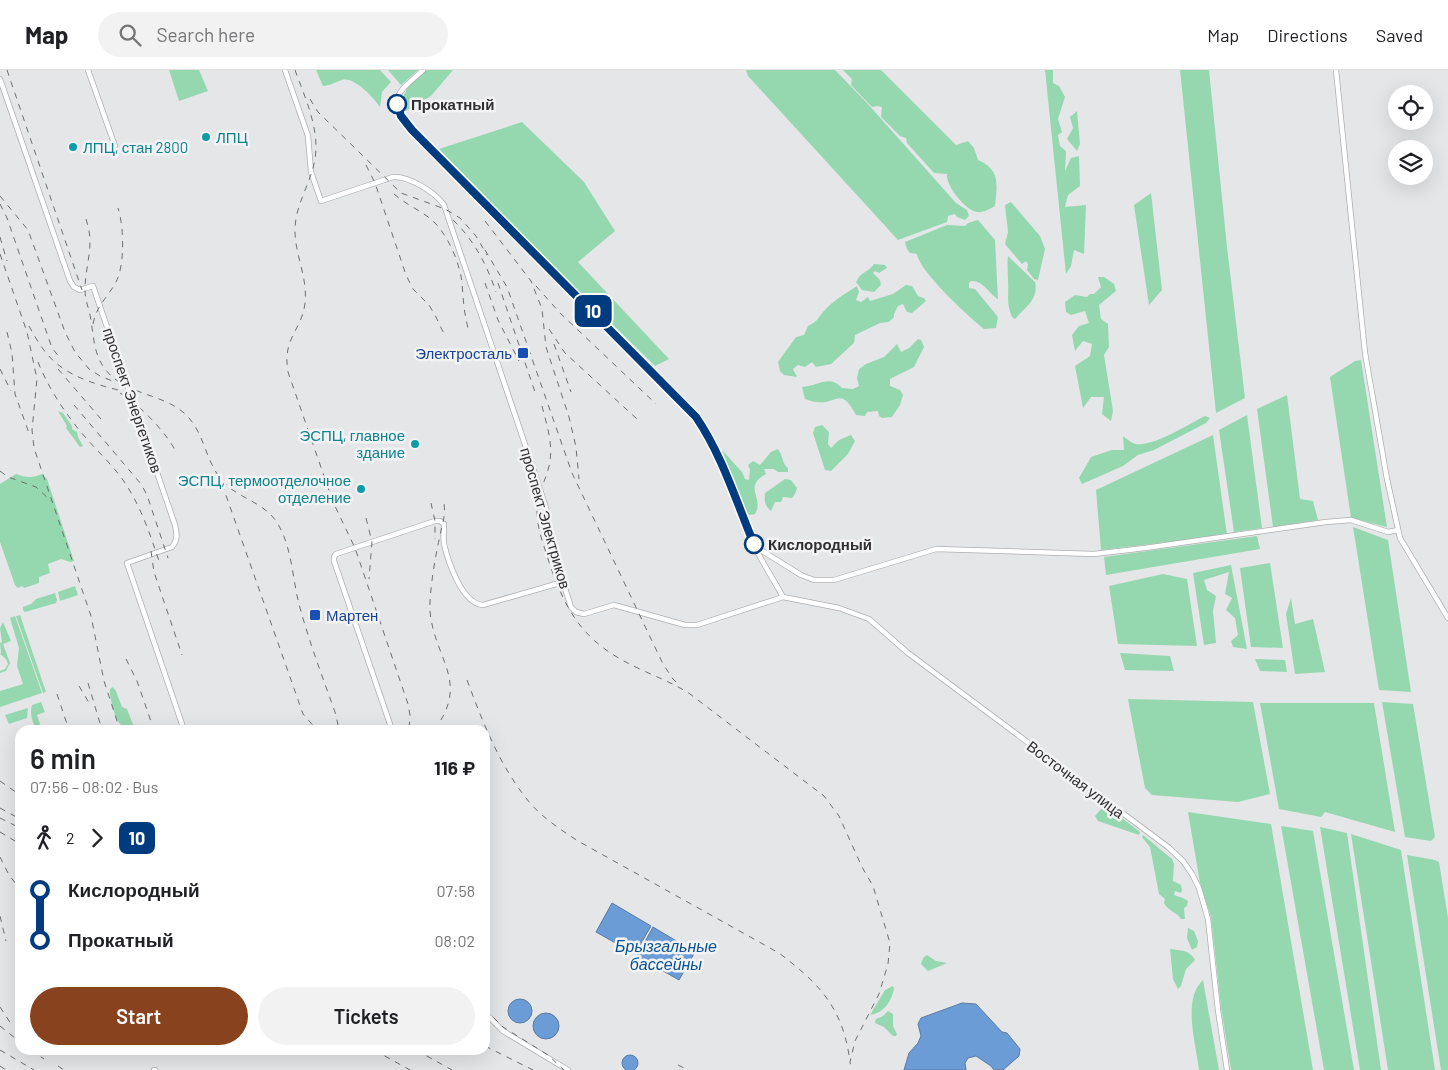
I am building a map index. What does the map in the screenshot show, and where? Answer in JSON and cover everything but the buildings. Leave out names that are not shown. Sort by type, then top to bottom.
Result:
[{"type":"street","points":[[88,70],[115,146]]},
{"type":"street","name":"проспект Электриков","points":[[285,70],[308,136],[311,172],[321,201],[401,176],[433,193],[444,205],[538,483],[547,511],[546,529],[571,606],[576,612],[584,614],[614,605],[685,626],[707,623],[783,597]]},
{"type":"street","points":[[423,70],[402,89],[397,97],[397,106],[401,116],[412,130],[696,417],[720,461],[754,546],[783,597]]},
{"type":"street","points":[[1336,70],[1365,353],[1398,530],[1405,549],[1448,618]]},
{"type":"street","name":"проспект Энергетиков","points":[[0,79],[70,281],[74,287],[80,290],[94,286],[175,525],[177,535],[176,542],[172,547],[127,563],[182,725]]},
{"type":"street","points":[[754,546],[802,575],[820,581],[834,580],[936,549],[1094,554],[1351,520],[1388,532],[1398,530]]},
{"type":"street","points":[[390,725],[334,561],[336,554],[440,521],[444,524],[443,542],[456,578],[463,591],[478,605],[563,582]]},
{"type":"street","name":"Восточная улица","points":[[783,597],[840,608],[869,619],[908,653],[1168,847],[1183,861],[1199,888],[1208,919],[1227,1070]]},
{"type":"street","points":[[490,1018],[503,1031],[568,1070]]},
{"type":"green space","points":[[169,70],[199,70],[208,91],[179,101]]},
{"type":"green space","points":[[316,70],[380,70],[391,82],[382,92],[380,107],[369,93],[352,81],[342,80],[323,86]]},
{"type":"green space","points":[[388,70],[418,70],[401,85]]},
{"type":"green space","points":[[426,70],[453,70],[431,96],[404,112],[402,106],[405,101],[403,97],[409,85]]},
{"type":"green space","points":[[746,70],[835,70],[956,203],[967,210],[969,216],[965,220],[957,217],[955,214],[948,216],[947,222],[898,240],[748,76]]},
{"type":"green space","points":[[843,70],[881,70],[956,145],[968,141],[974,148],[978,160],[991,168],[994,173],[997,185],[995,206],[986,211],[979,212],[972,211],[967,207],[953,191],[947,179],[947,174],[934,173],[907,143],[906,138],[900,136],[881,117],[882,107],[872,107],[851,85],[852,79]]},
{"type":"green space","points":[[1045,70],[1053,70],[1053,83],[1059,86],[1065,97],[1058,119],[1062,132],[1058,135],[1060,146],[1066,151],[1065,171],[1071,158],[1079,156],[1080,186],[1068,195],[1065,207],[1086,205],[1084,254],[1074,250],[1071,266],[1066,274]]},
{"type":"green space","points":[[1180,70],[1209,70],[1245,398],[1216,413]]},
{"type":"green space","points":[[1077,111],[1080,144],[1077,151],[1067,139],[1073,128],[1070,117]]},
{"type":"green space","points":[[522,122],[584,182],[615,231],[578,262],[669,359],[655,366],[554,267],[439,149]]},
{"type":"green space","points":[[1151,193],[1162,290],[1149,305],[1134,205]]},
{"type":"green space","points":[[1011,202],[1040,236],[1045,249],[1038,280],[1034,279],[1027,270],[1028,264],[1026,261],[1022,264],[1005,244],[1008,232],[1005,205]]},
{"type":"green space","points":[[978,220],[995,240],[998,299],[975,281],[969,283],[969,288],[975,289],[998,317],[996,328],[984,329],[957,304],[926,271],[917,254],[910,253],[905,242],[947,225],[965,226]]},
{"type":"green space","points":[[1008,256],[1035,282],[1036,288],[1030,303],[1015,319],[1012,317],[1008,303]]},
{"type":"green space","points":[[874,264],[885,265],[887,268],[879,273],[875,271],[873,273],[880,280],[881,285],[874,292],[862,290],[856,282]]},
{"type":"green space","points":[[1098,277],[1104,277],[1114,284],[1116,291],[1099,305],[1101,319],[1108,324],[1109,347],[1104,355],[1113,411],[1111,421],[1102,414],[1104,397],[1091,397],[1083,408],[1075,366],[1090,356],[1092,344],[1083,341],[1075,351],[1072,335],[1079,326],[1089,323],[1085,311],[1071,315],[1066,312],[1065,302],[1075,295],[1087,297],[1090,294],[1094,294],[1101,287]]},
{"type":"green space","points":[[906,285],[912,286],[918,296],[926,301],[912,313],[907,312],[903,304],[898,306],[894,317],[889,322],[880,323],[855,335],[854,343],[831,364],[816,367],[812,362],[805,367],[798,365],[793,369],[797,377],[784,375],[780,371],[778,362],[796,337],[804,335],[808,326],[817,320],[840,297],[857,286],[859,292],[856,300],[861,302],[868,297],[870,301],[893,294]]},
{"type":"green space","points":[[918,339],[921,340],[924,347],[914,367],[890,379],[890,386],[900,390],[903,395],[900,405],[892,417],[882,418],[879,416],[878,411],[867,412],[865,416],[856,415],[851,406],[842,398],[824,402],[814,402],[805,399],[802,387],[828,381],[842,388],[853,389],[859,386],[857,378],[859,369],[884,357],[897,344],[901,352],[909,348]]},
{"type":"green space","points":[[1361,360],[1387,527],[1351,518],[1330,377],[1355,361]]},
{"type":"green space","points":[[1287,395],[1300,499],[1313,501],[1318,520],[1273,527],[1257,409]]},
{"type":"green space","points":[[58,411],[63,413],[72,429],[77,432],[83,446],[80,447],[66,428],[67,426]]},
{"type":"green space","points":[[1247,415],[1262,528],[1234,532],[1219,430]]},
{"type":"green space","points":[[1205,416],[1210,418],[1206,423],[1154,450],[1138,455],[1123,466],[1082,484],[1079,478],[1091,457],[1112,450],[1124,450],[1123,436],[1136,444],[1152,442]]},
{"type":"green space","points":[[822,425],[829,432],[828,444],[831,448],[839,440],[851,435],[855,441],[848,454],[831,471],[825,470],[813,433],[815,427]]},
{"type":"green space","points":[[1213,435],[1227,535],[1101,550],[1096,490]]},
{"type":"green space","points":[[778,449],[788,468],[788,472],[764,469],[766,474],[759,479],[755,488],[757,508],[755,514],[749,515],[722,450],[742,472],[745,479],[749,480],[750,470],[748,465],[753,461],[760,465],[771,452]]},
{"type":"green space","points":[[16,474],[29,477],[42,474],[47,479],[74,561],[70,562],[61,559],[48,564],[50,573],[39,577],[39,583],[24,588],[22,586],[18,588],[15,585],[0,542],[0,484]]},
{"type":"green space","points":[[785,479],[791,480],[797,488],[795,494],[792,498],[783,497],[781,502],[775,502],[771,511],[765,503],[765,493]]},
{"type":"green space","points":[[1353,527],[1388,540],[1411,692],[1379,690]]},
{"type":"green space","points":[[1257,536],[1260,549],[1106,575],[1104,557]]},
{"type":"green space","points":[[1270,563],[1283,648],[1251,647],[1240,568]]},
{"type":"green space","points":[[1231,565],[1247,649],[1233,647],[1231,641],[1238,635],[1235,618],[1226,610],[1232,598],[1225,594],[1229,572],[1204,580],[1207,590],[1216,596],[1213,611],[1216,643],[1204,645],[1193,573]]},
{"type":"green space","points":[[1163,574],[1187,579],[1197,646],[1118,644],[1109,586]]},
{"type":"green space","points":[[75,586],[78,595],[60,601],[58,592]]},
{"type":"green space","points":[[55,593],[56,603],[25,612],[23,610],[23,607],[31,604],[36,599]]},
{"type":"green space","points":[[1291,598],[1295,624],[1313,619],[1325,672],[1295,674],[1286,614]]},
{"type":"green space","points":[[20,615],[46,692],[43,693],[16,616]]},
{"type":"green space","points":[[15,616],[42,693],[0,707],[0,691],[23,684],[17,666],[19,648],[10,618]]},
{"type":"green space","points":[[3,622],[11,641],[3,644],[10,663],[6,671],[0,673],[8,664],[6,659],[0,654],[0,643],[2,642],[0,628]]},
{"type":"green space","points":[[1120,653],[1170,656],[1174,671],[1125,670]]},
{"type":"green space","points":[[1255,659],[1285,660],[1287,672],[1260,671]]},
{"type":"green space","points":[[113,687],[116,691],[122,707],[127,709],[133,725],[121,725],[119,722],[110,697],[110,689]]},
{"type":"green space","points":[[1128,699],[1253,702],[1270,794],[1238,802],[1152,795],[1145,788]]},
{"type":"green space","points":[[41,702],[45,712],[37,715],[40,725],[34,725],[31,712],[32,705]]},
{"type":"green space","points":[[1382,702],[1413,704],[1435,837],[1431,841],[1405,837]]},
{"type":"green space","points":[[1260,703],[1374,703],[1395,832],[1325,812],[1321,817],[1279,809]]},
{"type":"green space","points":[[28,708],[27,718],[9,724],[5,715]]},
{"type":"green space","points":[[1096,798],[1140,832],[1139,835],[1098,821],[1095,816],[1102,808],[1094,800]]},
{"type":"green space","points":[[1188,812],[1271,824],[1313,1070],[1231,1070],[1221,1007],[1211,917],[1200,883]]},
{"type":"green space","points":[[1281,826],[1313,831],[1354,1070],[1324,1070]]},
{"type":"green space","points":[[1320,827],[1347,833],[1381,1070],[1360,1070]]},
{"type":"green space","points":[[1351,834],[1401,850],[1435,1070],[1388,1070]]},
{"type":"green space","points":[[1143,835],[1172,859],[1174,864],[1173,881],[1181,885],[1182,890],[1181,893],[1175,891],[1174,895],[1188,901],[1187,906],[1184,908],[1185,919],[1181,919],[1168,908],[1164,903],[1165,899],[1159,894],[1150,847],[1142,837]]},
{"type":"green space","points":[[1407,855],[1439,862],[1448,918],[1448,1070],[1441,1070]]},
{"type":"green space","points":[[1188,928],[1194,931],[1198,941],[1197,947],[1192,950],[1187,938]]},
{"type":"green space","points":[[1170,949],[1187,952],[1195,960],[1186,969],[1181,986],[1178,989],[1173,979]]},
{"type":"green space","points":[[927,955],[936,961],[947,963],[928,971],[921,964],[923,958]]},
{"type":"green space","points":[[1203,980],[1219,1070],[1199,1070],[1193,1035],[1192,1010],[1193,998]]},
{"type":"green space","points":[[893,986],[893,994],[886,1006],[879,1012],[870,1015],[885,990]]},
{"type":"green space","points":[[888,1011],[893,1014],[893,1026],[897,1034],[896,1036],[893,1036],[884,1027],[875,1023],[876,1019]]},
{"type":"water","name":"Брызгальные бассейны","points":[[612,903],[651,926],[635,954],[596,932]]},
{"type":"water","name":"Брызгальные бассейны","points":[[653,927],[695,952],[679,980],[637,956]]},
{"type":"water","points":[[520,999],[529,1002],[532,1011],[529,1020],[520,1023],[511,1020],[508,1011],[511,1002]]},
{"type":"water","points":[[962,1003],[976,1004],[1002,1032],[1007,1033],[1020,1049],[1019,1056],[1003,1070],[994,1070],[976,1056],[968,1058],[965,1063],[966,1070],[904,1070],[909,1053],[918,1043],[921,1036],[918,1024],[921,1018]]},
{"type":"water","points":[[546,1013],[555,1017],[559,1026],[555,1035],[546,1039],[537,1035],[533,1026],[537,1017]]},
{"type":"water","points":[[627,1055],[633,1055],[638,1060],[636,1069],[627,1071],[622,1066],[622,1060]]},
{"type":"railway","points":[[7,70],[82,290]]},
{"type":"railway","points":[[295,70],[314,125],[316,148],[313,168],[296,219],[295,237],[305,284],[305,303],[303,313],[288,350],[288,372],[333,502],[355,548],[408,704],[409,725]]},
{"type":"railway","points":[[310,99],[318,112],[401,193],[445,209],[460,218],[476,236],[487,255]]},
{"type":"railway","points":[[366,165],[375,183],[406,275],[413,289],[429,305],[445,336]]},
{"type":"railway","points":[[394,194],[432,220],[448,241],[461,274],[468,328]]},
{"type":"railway","points":[[0,196],[28,230],[65,332],[75,352],[89,369],[115,382]]},
{"type":"railway","points":[[0,204],[7,218],[52,348],[60,358]]},
{"type":"railway","points":[[93,324],[99,307],[116,282],[121,266],[122,235],[118,208]]},
{"type":"railway","points":[[86,219],[90,241],[85,293],[94,343],[99,359],[107,372],[117,381],[167,402],[189,418],[198,432],[211,463],[220,478],[233,490],[263,508],[276,521],[285,540],[303,618],[338,725]]},
{"type":"railway","points":[[453,220],[479,253],[496,292]]},
{"type":"railway","points":[[485,221],[531,281],[542,309],[546,347],[569,417],[576,447],[579,479]]},
{"type":"railway","points":[[0,237],[7,261]]},
{"type":"railway","points":[[485,250],[507,287],[572,473],[663,664],[678,684]]},
{"type":"railway","points":[[0,254],[27,332],[37,379],[32,430],[34,448],[91,616],[104,681],[118,725]]},
{"type":"railway","points":[[485,283],[498,320],[519,361]]},
{"type":"railway","points":[[498,283],[536,395]]},
{"type":"railway","points":[[536,286],[560,313],[656,404]]},
{"type":"railway","points":[[29,326],[44,350],[64,369],[91,382],[131,393]]},
{"type":"railway","points":[[549,329],[565,353],[637,419]]},
{"type":"railway","points":[[7,332],[12,353],[15,394],[30,436]]},
{"type":"railway","points":[[554,344],[571,392]]},
{"type":"railway","points":[[38,362],[51,389],[68,415],[123,480],[144,520],[160,564]]},
{"type":"railway","points":[[0,369],[11,391]]},
{"type":"railway","points":[[58,369],[101,419]]},
{"type":"railway","points":[[120,393],[151,419],[166,436],[176,452]]},
{"type":"railway","points":[[74,405],[141,484],[147,495],[168,558]]},
{"type":"railway","points":[[542,406],[551,451],[548,471],[540,491],[537,506],[539,529],[557,584],[573,616],[583,629],[608,651],[690,694],[824,796],[839,816],[862,867],[873,886],[890,943],[888,964],[879,994],[855,1041],[850,1062],[851,1070]]},
{"type":"railway","points":[[0,471],[8,477],[36,487],[51,501]]},
{"type":"railway","points":[[222,484],[303,714],[313,725]]},
{"type":"railway","points":[[437,725],[445,713],[450,698],[447,670],[433,628],[430,611],[430,595],[444,514],[443,499]]},
{"type":"railway","points":[[431,503],[435,521],[435,539]]},
{"type":"railway","points":[[366,518],[372,542],[369,579]]},
{"type":"railway","points":[[151,551],[154,572],[182,655]]},
{"type":"railway","points":[[126,659],[137,681],[152,725]]},
{"type":"railway","points":[[467,680],[485,725]]},
{"type":"railway","points":[[88,683],[101,725]]},
{"type":"railway","points":[[79,686],[91,706]]},
{"type":"railway","points":[[57,694],[67,725]]},
{"type":"railway","points":[[490,737],[501,760],[519,789],[530,803],[552,824],[578,841],[779,953],[805,974],[833,1008],[840,1022],[849,1055]]},
{"type":"railway","points":[[0,781],[15,792]]},
{"type":"railway","points":[[0,808],[15,816]]},
{"type":"railway","points":[[0,818],[15,826]]},
{"type":"railway","points":[[0,832],[15,841]]},
{"type":"railway","points":[[0,857],[15,883]]},
{"type":"railway","points":[[0,916],[6,941]]},
{"type":"railway","points":[[0,1007],[13,1027]]},
{"type":"railway","points":[[490,1014],[503,1027],[548,1055],[564,1070]]},
{"type":"railway","points":[[0,1026],[15,1038]]},
{"type":"railway","points":[[490,1048],[533,1070]]},
{"type":"railway","points":[[0,1050],[34,1070]]},
{"type":"railway","points":[[38,1055],[44,1059]]},
{"type":"railway","points":[[383,1055],[410,1070]]},
{"type":"railway","points":[[425,1055],[452,1070]]},
{"type":"railway","points":[[678,1065],[688,1070]]},
{"type":"railway","points":[[0,1066],[6,1070]]},
{"type":"railway","points":[[58,1066],[64,1070]]},
{"type":"bus line","name":"10","points":[[397,104],[401,116],[412,130],[696,417],[720,461],[754,544]]},
{"type":"place","name":"Прокатный","points":[[397,104]]},
{"type":"place","name":"ЛПЦ","points":[[206,137]]},
{"type":"place","name":"ЛПЦ, стан 2800","points":[[73,147]]},
{"type":"place","name":"Электросталь","points":[[523,353]]},
{"type":"place","name":"ЭСПЦ, главное здание","points":[[415,444]]},
{"type":"place","name":"ЭСПЦ, термоотделочное отделение","points":[[361,489]]},
{"type":"place","name":"Кислородный","points":[[754,544]]},
{"type":"place","name":"Мартен","points":[[315,615]]}]
